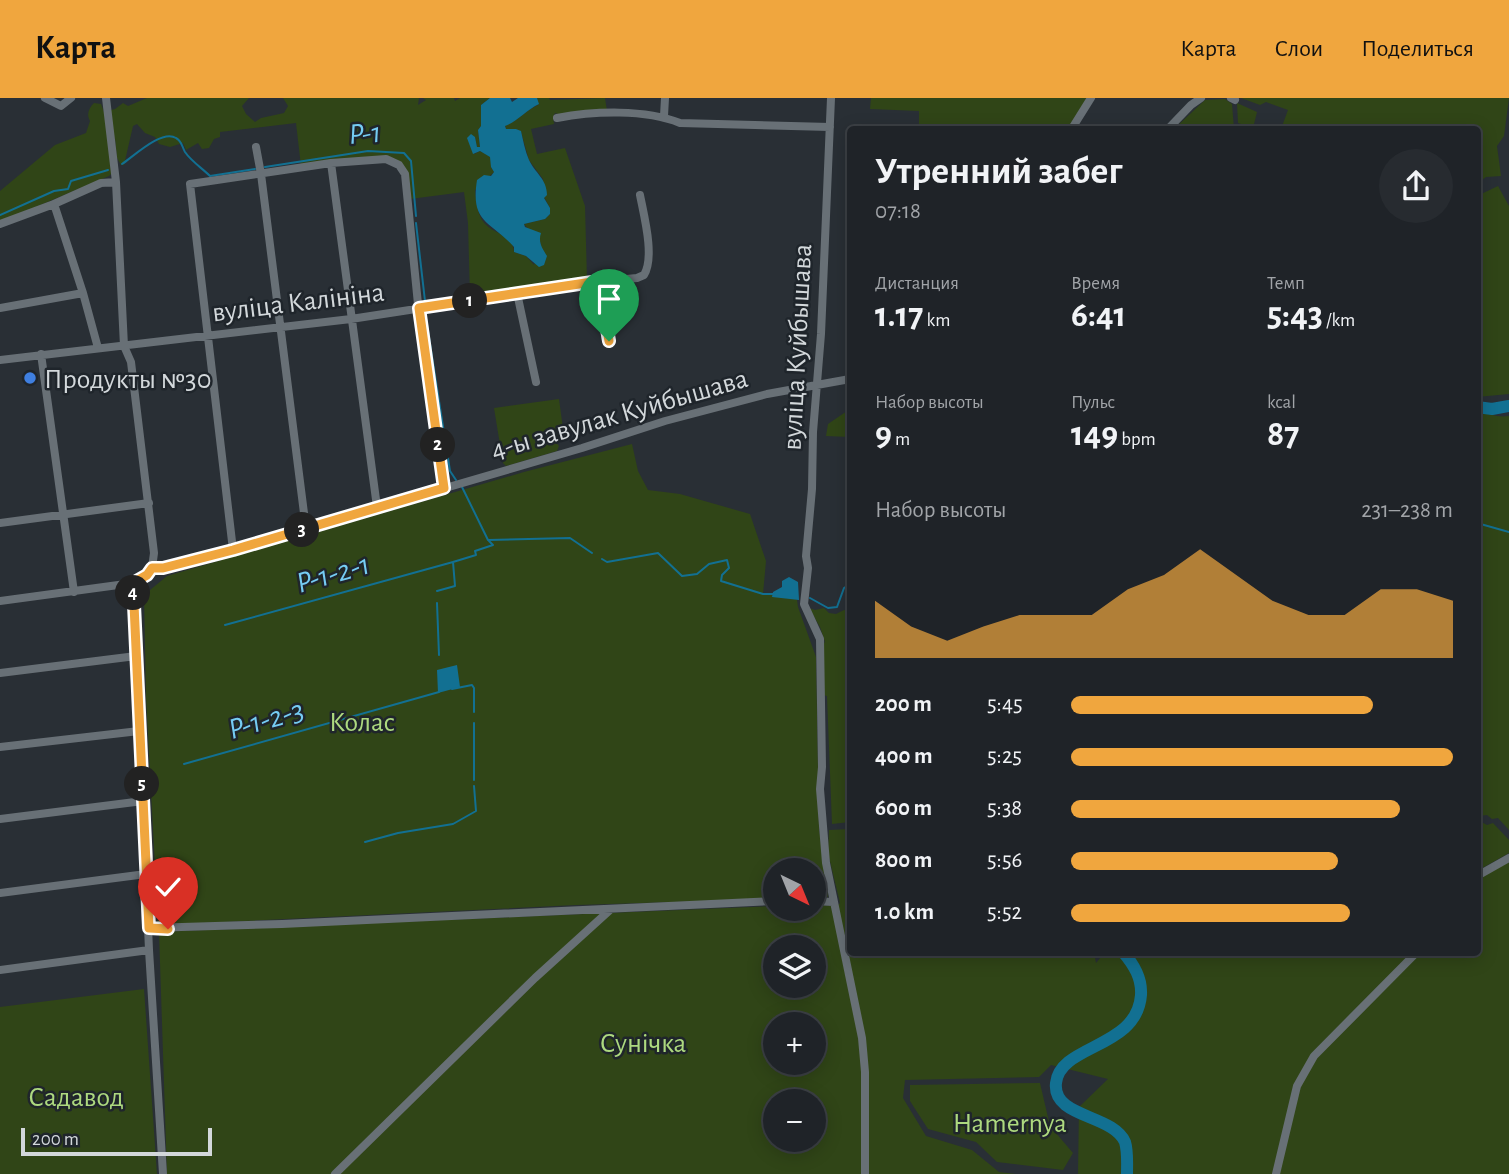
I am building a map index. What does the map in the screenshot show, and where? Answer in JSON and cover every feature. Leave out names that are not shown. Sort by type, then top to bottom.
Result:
[{"type":"street","points":[[46,98],[61,106],[71,98]]},
{"type":"street","points":[[0,601],[133,583],[147,575],[152,568],[154,553],[149,503],[131,362],[124,346],[116,183],[106,98]]},
{"type":"street","points":[[664,116],[665,98]]},
{"type":"street","name":"вуліца Куйбышава","points":[[831,98],[821,334],[806,556],[808,568],[804,597],[806,611],[820,639],[820,789],[826,863],[833,902]]},
{"type":"street","points":[[1074,126],[1091,98]]},
{"type":"street","points":[[1171,126],[1201,98]]},
{"type":"street","points":[[557,118],[600,113],[664,116],[680,123],[830,127]]},
{"type":"street","points":[[256,147],[306,528]]},
{"type":"street","points":[[233,550],[190,184],[331,163],[386,159],[398,164],[405,174],[419,308],[444,488]]},
{"type":"street","points":[[331,163],[377,507]]},
{"type":"street","points":[[0,224],[102,183],[116,183]]},
{"type":"street","name":"вуліца Калініна","points":[[0,360],[351,319],[599,281],[637,278],[646,271],[647,233],[640,195]]},
{"type":"street","points":[[54,204],[83,293],[97,348]]},
{"type":"street","points":[[599,281],[609,341]]},
{"type":"street","points":[[0,308],[83,293]]},
{"type":"street","points":[[517,293],[536,382]]},
{"type":"street","points":[[41,355],[74,593]]},
{"type":"street","name":"4-ы завулак Куйбышава","points":[[152,568],[163,568],[233,550],[582,448],[665,421],[766,394],[847,380]]},
{"type":"street","points":[[0,523],[149,503]]},
{"type":"street","points":[[133,583],[149,950],[163,1174]]},
{"type":"street","points":[[0,673],[136,656]]},
{"type":"street","points":[[0,747],[138,730]]},
{"type":"street","points":[[0,819],[144,801]]},
{"type":"street","points":[[1481,874],[1509,858]]},
{"type":"street","points":[[0,893],[146,874]]},
{"type":"street","points":[[149,928],[763,902]]},
{"type":"street","points":[[826,902],[833,902],[862,1038],[865,1072],[865,1174]]},
{"type":"street","points":[[335,1174],[549,964],[610,910]]},
{"type":"street","points":[[0,970],[149,950]]},
{"type":"street","points":[[1276,1174],[1297,1086],[1314,1056],[1413,956]]},
{"type":"green space","points":[[147,98],[249,98],[242,106],[255,122],[284,113],[288,106],[283,98],[419,98],[418,105],[426,100],[423,98],[454,98],[455,101],[460,98],[490,98],[481,105],[481,126],[478,130],[480,147],[477,147],[475,137],[474,154],[480,151],[491,157],[494,172],[475,190],[478,209],[486,225],[506,237],[514,252],[526,256],[534,265],[540,241],[524,224],[545,219],[550,214],[550,208],[544,197],[543,179],[529,160],[521,132],[506,129],[505,125],[538,105],[537,98],[605,98],[607,111],[561,115],[555,113],[554,124],[531,129],[537,154],[565,148],[585,206],[587,280],[470,296],[468,223],[464,192],[410,199],[407,174],[394,160],[301,166],[296,123],[220,132],[220,137],[214,139],[209,148],[202,149],[198,143],[186,150],[183,143],[170,147],[159,144],[155,137],[145,133],[137,124],[133,126],[124,165],[121,165],[117,158],[115,138],[112,173],[109,176],[0,222],[0,191],[55,145],[86,133],[90,121],[89,111],[94,103],[101,104],[104,112],[123,103],[128,106]]},
{"type":"green space","points":[[871,98],[1088,98],[1070,126],[919,126],[919,111],[870,109]]},
{"type":"green space","points":[[1241,98],[1509,98],[1504,136],[1497,146],[1501,176],[1486,177],[1481,181],[1481,126],[1282,126],[1288,110],[1266,102],[1260,105]]},
{"type":"green space","points":[[1225,99],[1232,104],[1234,126],[1177,126],[1205,100]]},
{"type":"green space","points":[[1237,103],[1257,112],[1254,126],[1238,123]]},
{"type":"green space","points":[[1498,186],[1509,206],[1509,394],[1481,397],[1481,194]]},
{"type":"green space","points":[[559,399],[564,436],[555,441],[559,446],[557,451],[506,466],[503,463],[494,408]]},
{"type":"green space","points":[[847,411],[847,437],[826,436],[828,424]]},
{"type":"green space","points":[[1481,413],[1509,416],[1509,830],[1498,818],[1481,816]]},
{"type":"green space","name":"Колас","points":[[632,444],[638,471],[648,490],[680,494],[750,514],[766,561],[763,594],[796,593],[798,607],[816,657],[819,828],[823,858],[763,858],[763,899],[576,905],[162,925],[158,923],[146,697],[144,595],[167,576],[524,472]]},
{"type":"green space","points":[[809,608],[824,608],[829,613],[836,614],[847,610],[847,822],[832,824],[827,696],[823,695],[822,645],[825,642]]},
{"type":"green space","points":[[1481,822],[1487,825],[1493,823],[1509,840],[1509,853],[1481,869]]},
{"type":"green space","name":"Сунічка","points":[[847,829],[847,956],[1095,956],[1096,963],[1102,956],[1481,956],[1481,877],[1509,860],[1509,1174],[1078,1174],[1079,1107],[1108,1079],[1051,1065],[1039,1077],[905,1080],[903,1098],[926,1136],[972,1150],[999,1172],[1016,1174],[167,1174],[159,932],[763,907],[763,921],[826,921],[826,906],[837,906],[840,903],[828,853],[829,830]]},
{"type":"green space","name":"Садавод","points":[[144,989],[157,1174],[0,1174],[0,1007]]},
{"type":"green space","name":"Hamernya","points":[[1040,1083],[1050,1126],[1073,1153],[1063,1170],[997,1162],[976,1142],[928,1129],[910,1101],[910,1085]]},
{"type":"water","points":[[490,98],[510,98],[512,102],[518,98],[537,98],[539,104],[505,126],[506,129],[521,131],[529,160],[546,189],[547,195],[544,198],[550,208],[550,214],[545,219],[524,224],[525,227],[541,233],[540,242],[547,256],[544,265],[539,267],[526,256],[514,252],[514,247],[506,238],[484,220],[477,205],[477,180],[484,175],[491,176],[494,172],[490,157],[480,151],[473,154],[467,138],[471,134],[475,137],[477,147],[480,147],[478,130],[481,126],[481,105]]},
{"type":"water","points":[[789,577],[798,582],[799,600],[772,597],[773,592],[782,587],[782,581]]},
{"type":"water","points":[[457,665],[460,687],[438,693],[437,670]]},
{"type":"waterway","points":[[122,164],[156,140],[170,136],[180,141],[185,152],[210,176],[255,169]]},
{"type":"waterway","name":"P-1","points":[[265,167],[368,151],[404,153],[411,161],[416,216]]},
{"type":"waterway","points":[[0,215],[54,191],[68,189],[71,181],[108,170]]},
{"type":"waterway","name":"P-1","points":[[416,223],[425,301]]},
{"type":"waterway","name":"P-1","points":[[425,312],[450,471],[456,480]]},
{"type":"waterway","points":[[1481,408],[1509,406]]},
{"type":"waterway","name":"P-1","points":[[462,487],[488,540],[570,538],[592,553]]},
{"type":"waterway","points":[[1481,524],[1509,532]]},
{"type":"waterway","points":[[437,591],[455,586],[453,562],[476,555],[475,551],[493,545],[489,541]]},
{"type":"waterway","points":[[602,559],[607,562],[658,553],[682,576],[697,574],[709,564],[727,560],[729,568],[722,575],[721,581],[763,594],[774,594]]},
{"type":"waterway","name":"P-1-2-1","points":[[225,625],[453,562]]},
{"type":"waterway","points":[[810,598],[828,608],[837,607],[847,586]]},
{"type":"waterway","points":[[437,603],[439,655]]},
{"type":"waterway","points":[[452,689],[472,685],[474,712]]},
{"type":"waterway","name":"P-1-2-3","points":[[184,764],[439,692]]},
{"type":"waterway","points":[[474,723],[474,780]]},
{"type":"waterway","points":[[365,842],[398,833],[453,824],[476,811],[474,786]]},
{"type":"waterway","points":[[1126,956],[1139,977],[1141,995],[1136,1013],[1127,1026],[1113,1036],[1070,1060],[1061,1070],[1056,1083],[1057,1094],[1063,1103],[1118,1133],[1126,1146],[1127,1174]]},
{"type":"place","name":"Продукты №30","points":[[30,378]]},
{"type":"route","points":[[168,929],[149,928],[133,583],[140,581],[152,568],[163,568],[233,550],[444,488],[419,308],[599,281],[609,341]]}]
